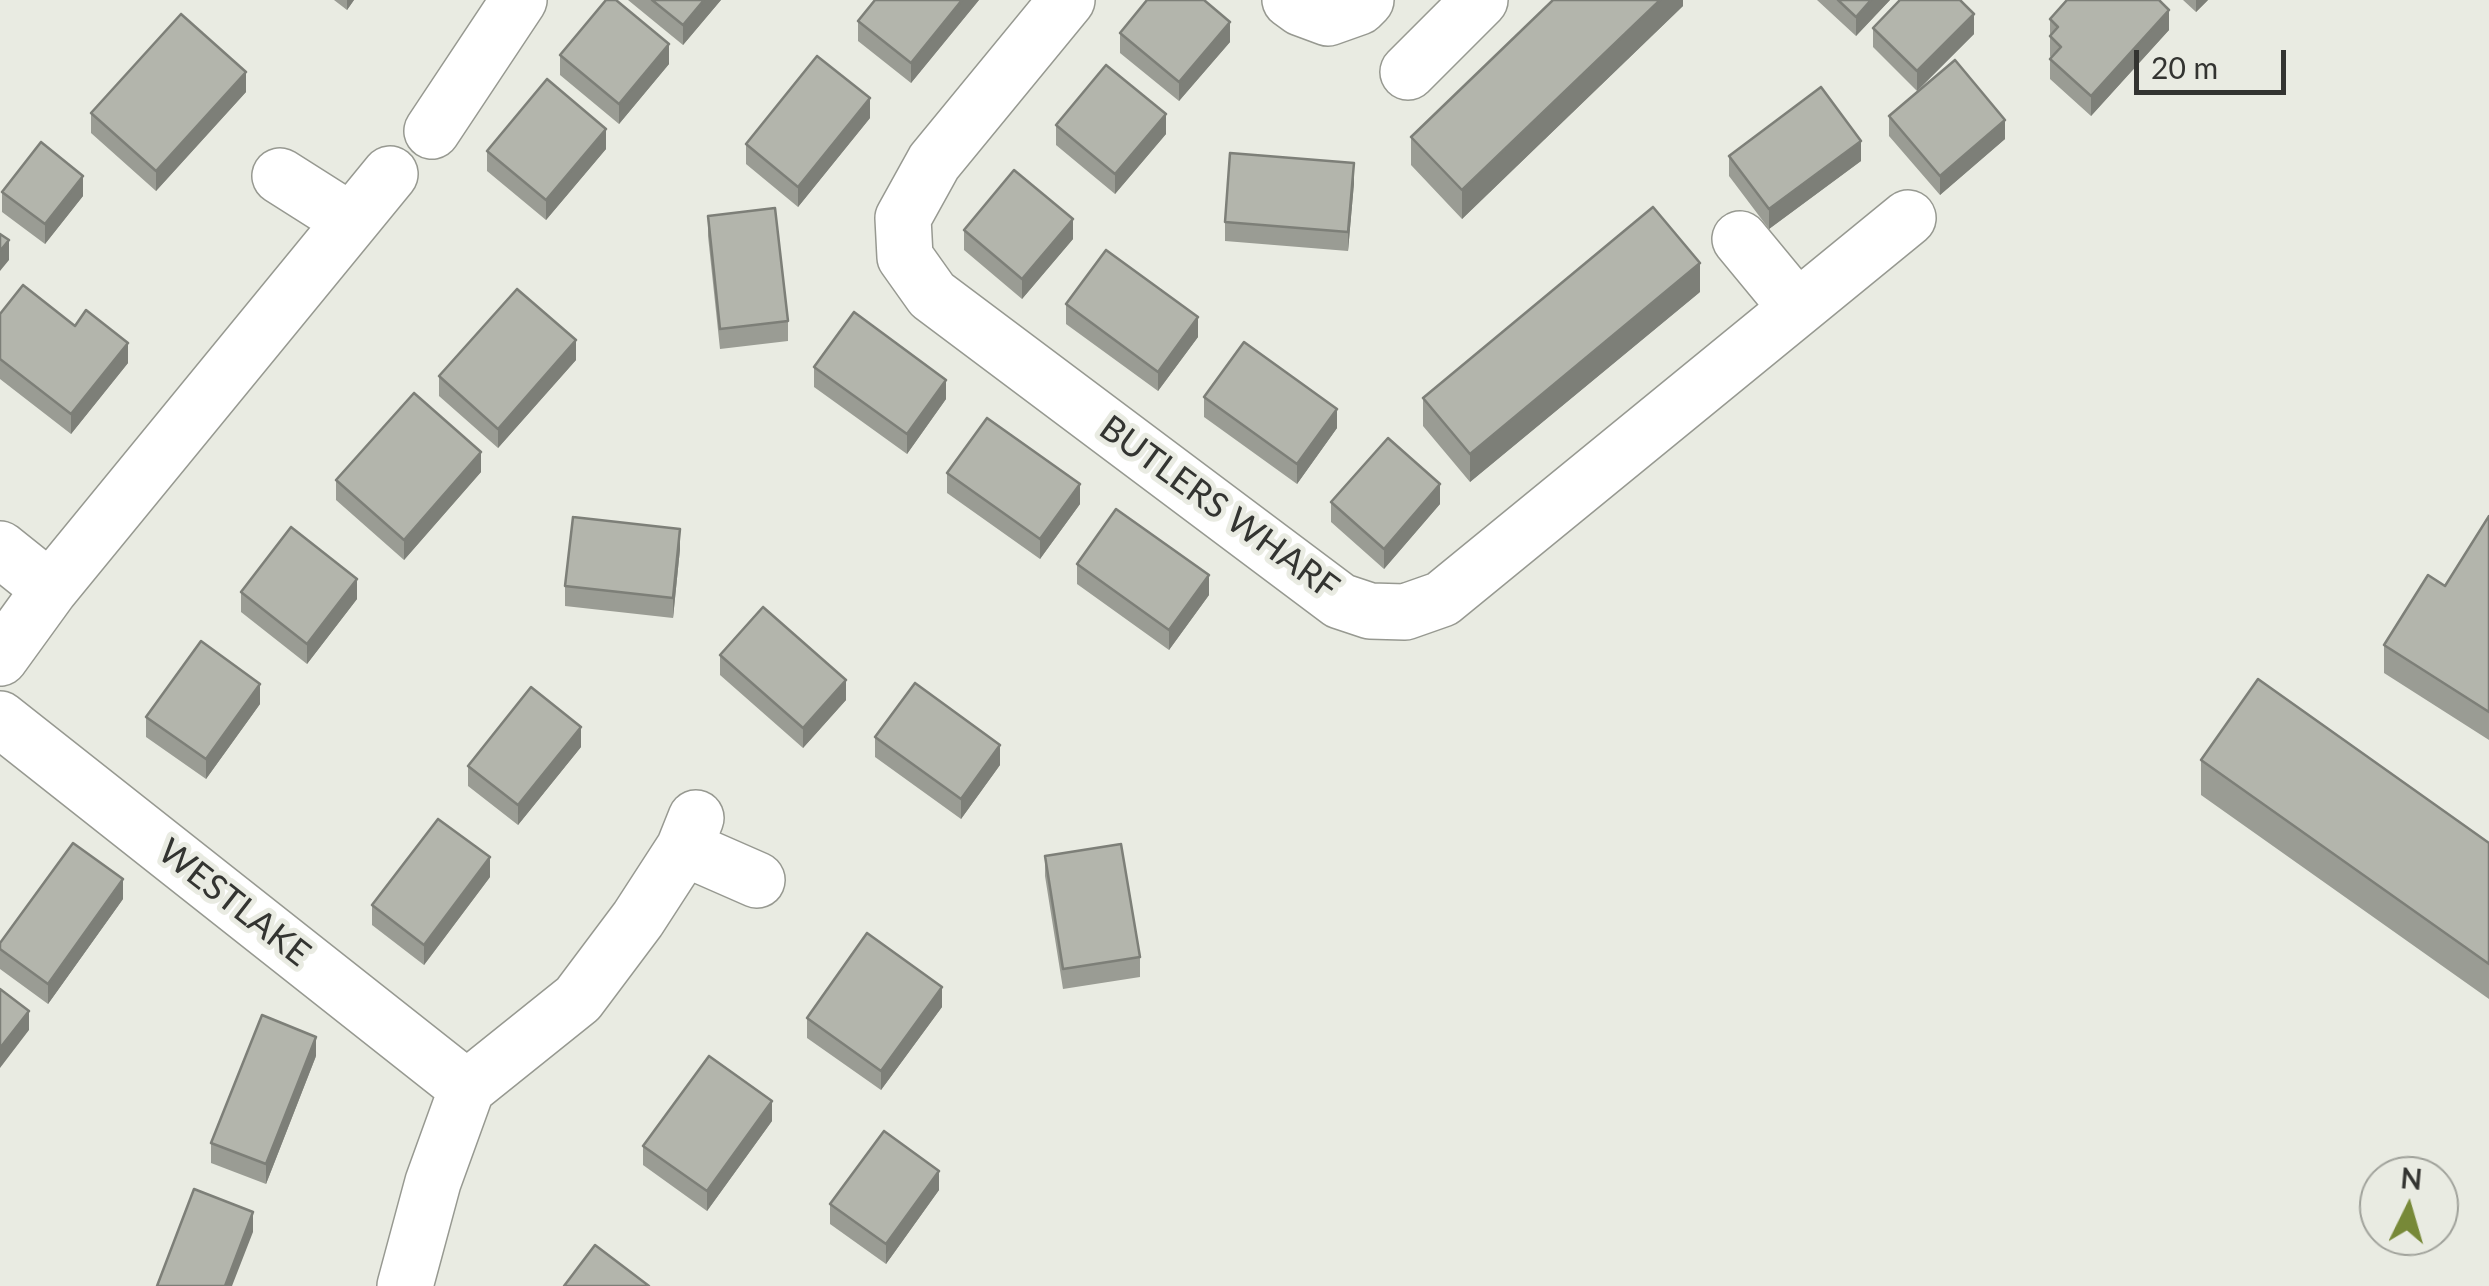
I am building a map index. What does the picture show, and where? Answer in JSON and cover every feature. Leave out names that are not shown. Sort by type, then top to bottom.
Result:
[{"type":"street","points":[[432,131],[519,0]]},
{"type":"street","name":"BUTLERS WHARF","points":[[1068,0],[934,162],[902,218],[904,257],[932,294],[1340,601],[1370,611],[1404,612],[1442,598],[1908,218]]},
{"type":"street","points":[[1290,0],[1328,18],[1359,7],[1366,0]]},
{"type":"street","points":[[1408,72],[1469,3]]},
{"type":"street","points":[[0,658],[50,589],[390,174]]},
{"type":"street","points":[[280,176],[351,222]]},
{"type":"street","points":[[1740,240],[1798,308]]},
{"type":"street","points":[[0,548],[50,589]]},
{"type":"street","name":"WESTLAKE","points":[[0,719],[467,1088]]},
{"type":"street","points":[[405,1286],[433,1182],[467,1088],[578,999],[638,919],[690,833],[757,880]]},
{"type":"building","points":[[606,0],[616,0],[669,44],[619,104],[560,55]]},
{"type":"building","points":[[652,0],[704,0],[683,25]]},
{"type":"building","points":[[875,0],[962,0],[911,63],[858,21]]},
{"type":"building","points":[[1147,0],[1204,0],[1230,22],[1179,82],[1120,33]]},
{"type":"building","points":[[1553,0],[1660,0],[1462,190],[1411,137]]},
{"type":"building","points":[[1838,0],[1871,0],[1856,17]]},
{"type":"building","points":[[1900,0],[1960,0],[1974,14],[1917,71],[1873,28]]},
{"type":"building","points":[[2067,0],[2159,0],[2169,10],[2091,96],[2050,59],[2061,47],[2050,36],[2058,27],[2050,19]]},
{"type":"building","points":[[181,14],[246,72],[156,171],[91,113]]},
{"type":"building","points":[[817,56],[870,98],[798,187],[746,144]]},
{"type":"building","points":[[1955,60],[2005,120],[1940,176],[1889,116]]},
{"type":"building","points":[[1106,65],[1166,114],[1115,174],[1056,125]]},
{"type":"building","points":[[547,79],[606,129],[546,200],[487,151]]},
{"type":"building","points":[[1821,87],[1861,141],[1769,209],[1729,156]]},
{"type":"building","points":[[41,142],[83,176],[45,224],[2,192]]},
{"type":"building","points":[[1230,153],[1354,163],[1348,232],[1225,222]]},
{"type":"building","points":[[1014,170],[1073,219],[1022,279],[964,230]]},
{"type":"building","points":[[1653,207],[1700,263],[1470,454],[1423,398]]},
{"type":"building","points":[[775,208],[788,321],[720,329],[708,216]]},
{"type":"building","points":[[0,234],[9,240],[0,251]]},
{"type":"building","points":[[1106,250],[1198,317],[1158,372],[1066,304]]},
{"type":"building","points":[[23,285],[75,326],[86,310],[128,343],[71,414],[0,359],[0,314]]},
{"type":"building","points":[[517,289],[576,340],[498,429],[439,376]]},
{"type":"building","points":[[854,312],[946,380],[907,434],[814,367]]},
{"type":"building","points":[[1244,342],[1337,409],[1297,464],[1204,397]]},
{"type":"building","points":[[414,393],[481,452],[404,540],[336,480]]},
{"type":"building","points":[[987,418],[1080,484],[1040,539],[947,473]]},
{"type":"building","points":[[1388,438],[1440,484],[1384,549],[1331,502]]},
{"type":"building","points":[[1116,509],[1209,575],[1169,630],[1077,564]]},
{"type":"building","points":[[2489,516],[2489,712],[2384,645],[2428,575],[2445,586]]},
{"type":"building","points":[[573,517],[680,529],[673,598],[565,586]]},
{"type":"building","points":[[291,527],[357,579],[307,644],[241,592]]},
{"type":"building","points":[[763,607],[846,680],[803,728],[720,655]]},
{"type":"building","points":[[201,641],[260,684],[206,759],[146,717]]},
{"type":"building","points":[[2258,679],[2489,843],[2489,964],[2201,760]]},
{"type":"building","points":[[915,683],[1000,745],[961,799],[875,737]]},
{"type":"building","points":[[531,687],[581,727],[518,805],[468,766]]},
{"type":"building","points":[[438,819],[490,857],[424,945],[372,905]]},
{"type":"building","points":[[73,843],[123,879],[48,984],[0,949],[0,943]]},
{"type":"building","points":[[1121,844],[1140,957],[1063,969],[1045,856]]},
{"type":"building","points":[[867,933],[942,987],[881,1071],[807,1018]]},
{"type":"building","points":[[0,989],[29,1011],[0,1048]]},
{"type":"building","points":[[262,1015],[316,1037],[266,1164],[211,1143]]},
{"type":"building","points":[[709,1056],[772,1101],[707,1191],[643,1146]]},
{"type":"building","points":[[884,1131],[939,1171],[886,1244],[830,1204]]},
{"type":"building","points":[[194,1189],[253,1212],[225,1286],[157,1286]]},
{"type":"building","points":[[595,1245],[649,1286],[564,1286]]}]
